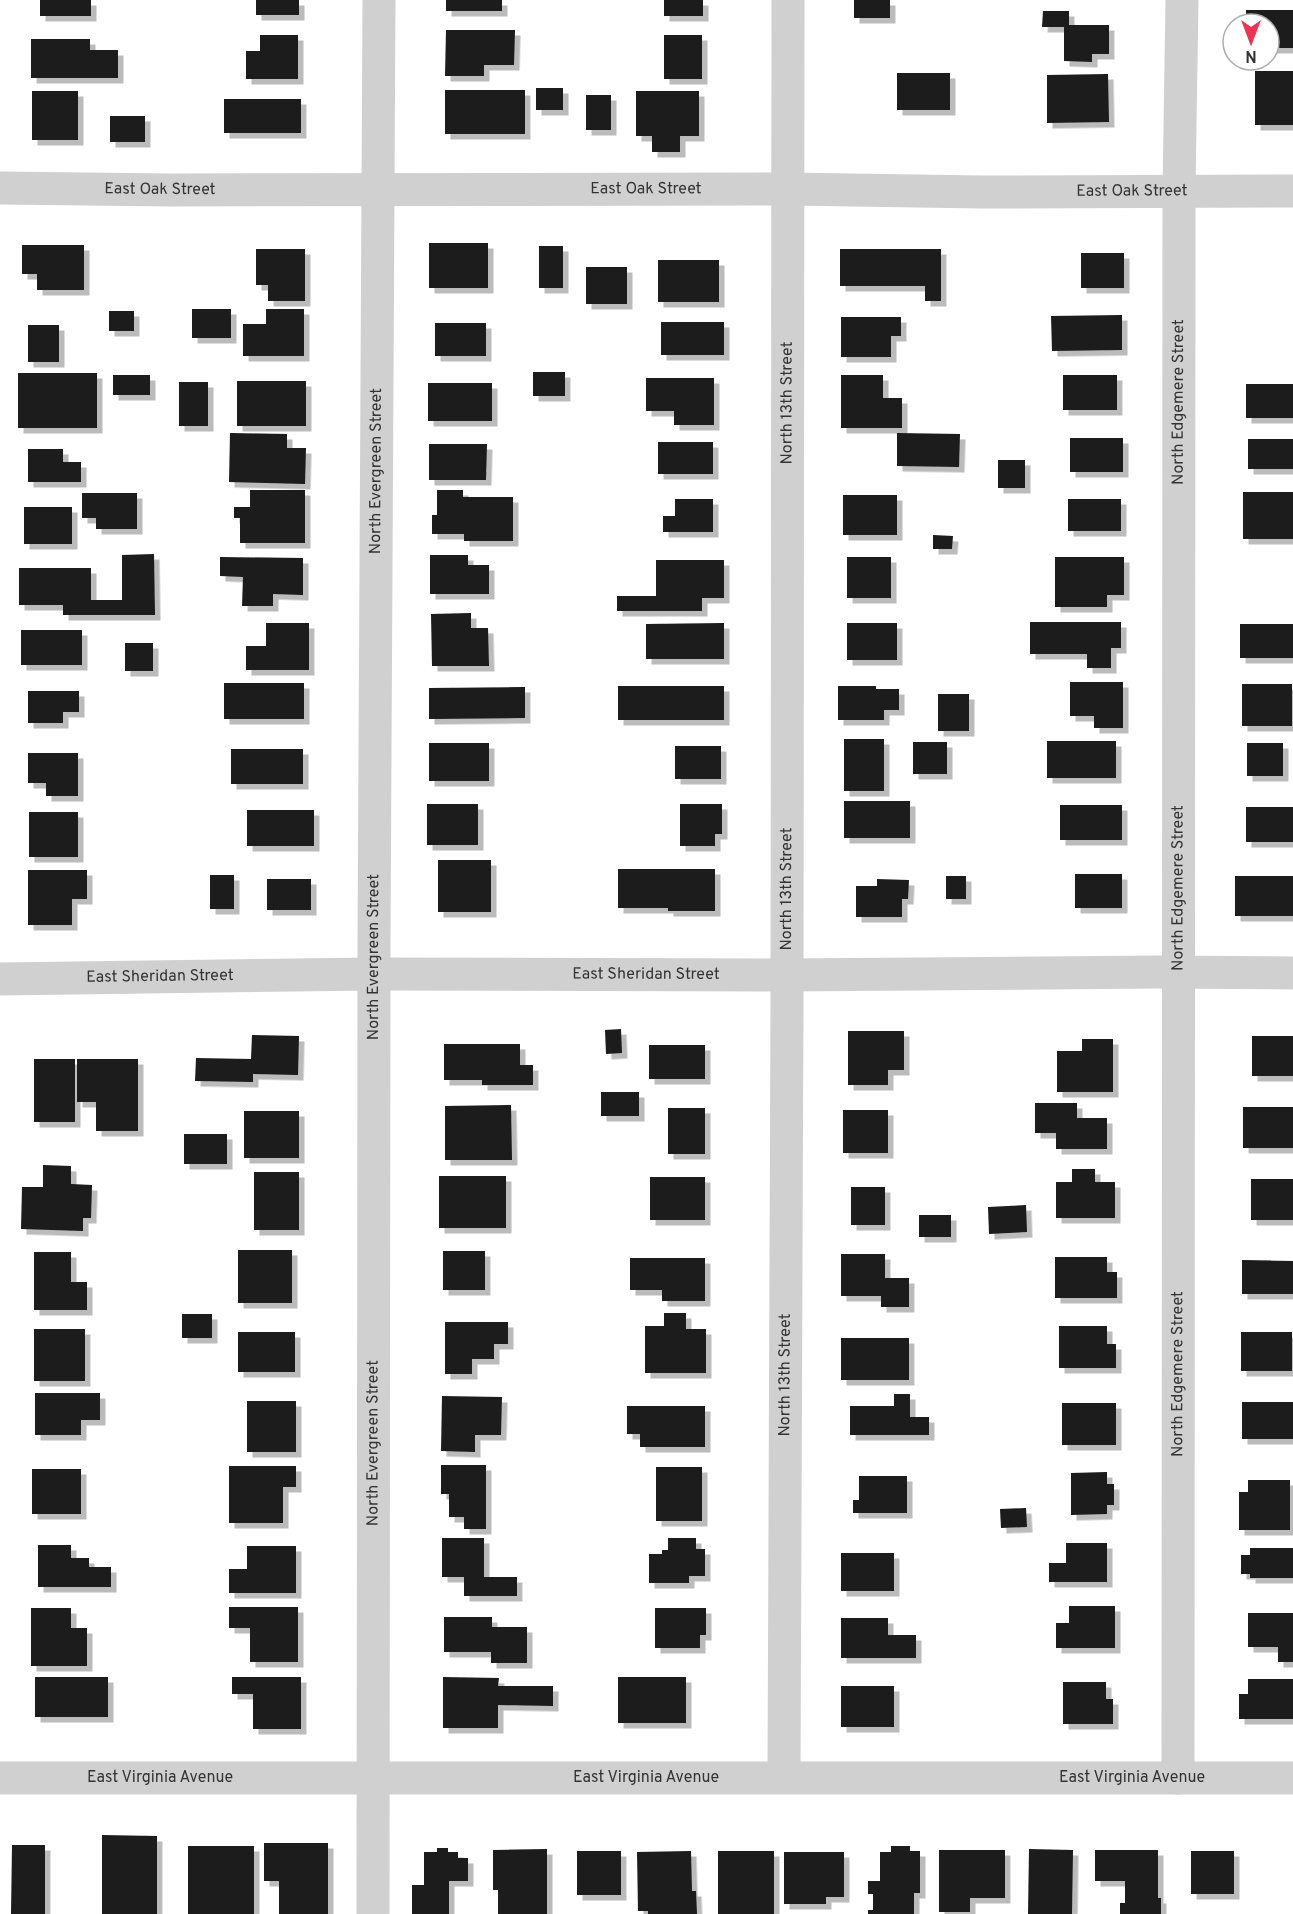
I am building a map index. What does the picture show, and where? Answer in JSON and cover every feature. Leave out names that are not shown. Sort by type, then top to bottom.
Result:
[{"type":"street","name":"North Evergreen Street","points":[[373,1914],[374,974],[379,0]]},
{"type":"street","name":"North 13th Street","points":[[784,1777],[788,0]]},
{"type":"street","name":"North Edgemere Street","points":[[1178,1778],[1179,190],[1182,0]]},
{"type":"street","name":"East Oak Street","points":[[0,188],[1293,191]]},
{"type":"street","name":"East Sheridan Street","points":[[0,979],[374,974],[1293,973]]},
{"type":"street","name":"East Virginia Avenue","points":[[0,1778],[1293,1778]]},
{"type":"building","points":[[40,0],[91,0],[91,16],[40,16]]},
{"type":"building","points":[[256,0],[299,0],[299,15],[256,15]]},
{"type":"building","points":[[446,0],[502,0],[502,11],[446,11]]},
{"type":"building","points":[[664,0],[703,0],[703,16],[664,16]]},
{"type":"building","points":[[854,0],[890,0],[890,18],[854,18]]},
{"type":"building","points":[[1246,10],[1293,10],[1293,48],[1281,48],[1281,12],[1246,12]]},
{"type":"building","points":[[1043,11],[1069,11],[1069,25],[1109,25],[1109,54],[1092,54],[1092,62],[1064,61],[1064,27],[1042,27]]},
{"type":"building","points":[[446,30],[515,30],[514,65],[484,65],[484,76],[445,76]]},
{"type":"building","points":[[260,35],[298,35],[298,79],[246,79],[246,51],[260,51]]},
{"type":"building","points":[[664,35],[702,35],[702,79],[664,79]]},
{"type":"building","points":[[31,39],[90,39],[90,50],[118,50],[118,78],[31,78]]},
{"type":"building","points":[[1293,71],[1293,125],[1255,125],[1255,72]]},
{"type":"building","points":[[897,73],[950,73],[950,110],[897,110]]},
{"type":"building","points":[[1108,74],[1109,122],[1047,123],[1047,75]]},
{"type":"building","points":[[536,88],[563,88],[563,110],[536,110]]},
{"type":"building","points":[[445,90],[525,90],[525,134],[445,134]]},
{"type":"building","points":[[32,91],[78,91],[78,140],[32,140]]},
{"type":"building","points":[[636,91],[699,91],[699,136],[680,136],[680,152],[652,152],[652,136],[636,136]]},
{"type":"building","points":[[586,95],[611,95],[611,130],[586,130]]},
{"type":"building","points":[[224,99],[301,99],[301,133],[224,133]]},
{"type":"building","points":[[110,116],[145,116],[145,142],[110,142]]},
{"type":"building","points":[[429,243],[488,243],[488,288],[429,288]]},
{"type":"building","points":[[22,245],[84,245],[84,290],[37,290],[37,274],[22,274]]},
{"type":"building","points":[[539,246],[563,246],[563,288],[539,288]]},
{"type":"building","points":[[256,249],[305,249],[305,301],[268,301],[268,285],[256,285]]},
{"type":"building","points":[[840,249],[941,249],[941,301],[925,301],[925,286],[840,286]]},
{"type":"building","points":[[1081,253],[1124,253],[1124,288],[1081,288]]},
{"type":"building","points":[[658,260],[719,260],[719,302],[658,302]]},
{"type":"building","points":[[586,267],[627,267],[627,304],[586,304]]},
{"type":"building","points":[[192,309],[231,309],[231,338],[192,338]]},
{"type":"building","points":[[266,309],[304,309],[304,356],[243,356],[243,324],[266,324]]},
{"type":"building","points":[[109,311],[134,311],[134,331],[109,331]]},
{"type":"building","points":[[1122,315],[1122,350],[1052,351],[1051,316]]},
{"type":"building","points":[[841,317],[901,317],[901,336],[891,336],[891,357],[841,357]]},
{"type":"building","points":[[661,322],[724,322],[724,355],[661,355]]},
{"type":"building","points":[[435,323],[486,323],[486,356],[435,356]]},
{"type":"building","points":[[28,325],[59,325],[59,362],[28,362]]},
{"type":"building","points":[[533,372],[565,372],[565,396],[533,396]]},
{"type":"building","points":[[18,373],[97,373],[97,428],[18,428]]},
{"type":"building","points":[[113,375],[150,375],[150,395],[113,395]]},
{"type":"building","points":[[841,375],[883,375],[883,398],[902,398],[902,428],[841,428]]},
{"type":"building","points":[[1063,375],[1117,375],[1117,410],[1063,410]]},
{"type":"building","points":[[646,378],[714,378],[714,425],[674,425],[674,411],[646,411]]},
{"type":"building","points":[[237,381],[306,381],[306,426],[237,426]]},
{"type":"building","points":[[179,382],[208,382],[208,426],[179,426]]},
{"type":"building","points":[[428,383],[492,383],[492,421],[428,421]]},
{"type":"building","points":[[1246,384],[1293,384],[1293,418],[1246,418]]},
{"type":"building","points":[[230,433],[287,434],[287,448],[306,448],[305,484],[229,482]]},
{"type":"building","points":[[897,433],[960,434],[959,467],[897,466]]},
{"type":"building","points":[[1070,438],[1123,438],[1123,472],[1070,472]]},
{"type":"building","points":[[1248,439],[1293,439],[1293,469],[1248,469]]},
{"type":"building","points":[[658,442],[713,442],[713,474],[658,474]]},
{"type":"building","points":[[429,444],[487,444],[486,480],[429,480]]},
{"type":"building","points":[[28,449],[63,449],[63,462],[81,462],[81,482],[28,482]]},
{"type":"building","points":[[998,460],[1025,460],[1025,488],[998,488]]},
{"type":"building","points":[[250,490],[305,490],[305,543],[240,543],[240,518],[234,518],[234,507],[250,507]]},
{"type":"building","points":[[437,490],[463,490],[463,497],[513,497],[513,541],[464,541],[464,534],[432,534],[432,515],[437,515]]},
{"type":"building","points":[[1243,492],[1293,492],[1293,539],[1243,539]]},
{"type":"building","points":[[82,493],[137,493],[137,529],[96,529],[96,518],[82,518]]},
{"type":"building","points":[[843,495],[897,495],[897,535],[843,535]]},
{"type":"building","points":[[675,499],[713,499],[713,532],[663,532],[663,516],[675,516]]},
{"type":"building","points":[[1068,499],[1121,499],[1121,531],[1068,531]]},
{"type":"building","points":[[24,507],[72,507],[72,544],[24,544]]},
{"type":"building","points":[[933,535],[953,536],[952,549],[933,549]]},
{"type":"building","points":[[154,554],[155,615],[63,615],[63,605],[19,605],[19,568],[91,568],[91,600],[122,600],[122,555]]},
{"type":"building","points":[[430,555],[468,555],[468,565],[489,565],[489,594],[430,594]]},
{"type":"building","points":[[220,557],[303,558],[303,595],[273,594],[273,606],[242,606],[243,577],[220,576]]},
{"type":"building","points":[[847,557],[891,557],[891,598],[847,598]]},
{"type":"building","points":[[1055,557],[1124,557],[1124,595],[1107,595],[1107,607],[1055,607]]},
{"type":"building","points":[[656,560],[724,560],[724,598],[702,598],[702,611],[617,611],[617,596],[656,596]]},
{"type":"building","points":[[471,613],[471,628],[488,628],[489,666],[432,666],[431,614]]},
{"type":"building","points":[[1030,622],[1121,622],[1121,648],[1111,648],[1111,668],[1087,668],[1087,654],[1030,654]]},
{"type":"building","points":[[266,623],[309,623],[309,670],[246,670],[246,646],[266,646]]},
{"type":"building","points":[[724,623],[724,659],[646,659],[646,624]]},
{"type":"building","points":[[847,623],[897,623],[897,660],[847,660]]},
{"type":"building","points":[[1240,624],[1293,624],[1293,658],[1240,658]]},
{"type":"building","points":[[21,630],[82,630],[82,665],[21,665]]},
{"type":"building","points":[[125,643],[153,643],[153,671],[125,671]]},
{"type":"building","points":[[1070,682],[1123,682],[1123,728],[1094,728],[1094,716],[1070,716]]},
{"type":"building","points":[[224,683],[304,683],[304,719],[224,719]]},
{"type":"building","points":[[1242,684],[1292,684],[1292,726],[1242,726]]},
{"type":"building","points":[[618,686],[724,686],[724,720],[618,720]]},
{"type":"building","points":[[838,686],[876,686],[876,689],[899,689],[899,710],[884,710],[884,720],[838,720]]},
{"type":"building","points":[[525,687],[525,718],[429,719],[429,688]]},
{"type":"building","points":[[28,691],[79,691],[79,712],[63,712],[63,723],[28,723]]},
{"type":"building","points":[[938,694],[969,694],[969,731],[938,731]]},
{"type":"building","points":[[844,739],[884,739],[884,791],[844,791]]},
{"type":"building","points":[[1047,741],[1116,741],[1116,778],[1047,778]]},
{"type":"building","points":[[913,742],[947,742],[947,774],[913,774]]},
{"type":"building","points":[[429,743],[489,743],[489,781],[429,781]]},
{"type":"building","points":[[1247,743],[1283,743],[1283,776],[1247,776]]},
{"type":"building","points":[[675,746],[721,746],[721,779],[675,779]]},
{"type":"building","points":[[231,749],[303,749],[303,784],[231,784]]},
{"type":"building","points":[[28,753],[78,753],[78,796],[46,796],[46,783],[28,783]]},
{"type":"building","points":[[844,801],[910,801],[910,838],[844,838]]},
{"type":"building","points":[[427,804],[478,804],[478,845],[427,845]]},
{"type":"building","points":[[680,804],[722,804],[722,834],[715,834],[715,846],[680,846]]},
{"type":"building","points":[[1060,805],[1122,805],[1122,840],[1060,840]]},
{"type":"building","points":[[1246,807],[1293,807],[1293,842],[1246,842]]},
{"type":"building","points":[[247,810],[314,810],[314,846],[247,846]]},
{"type":"building","points":[[29,812],[78,812],[78,857],[29,857]]},
{"type":"building","points":[[438,860],[491,860],[491,912],[438,912]]},
{"type":"building","points":[[618,869],[715,869],[715,911],[618,908]]},
{"type":"building","points":[[28,870],[87,870],[87,899],[72,899],[72,925],[28,925]]},
{"type":"building","points":[[1075,874],[1122,874],[1122,908],[1075,908]]},
{"type":"building","points":[[210,875],[234,875],[234,909],[210,909]]},
{"type":"building","points":[[946,876],[966,876],[966,899],[946,899]]},
{"type":"building","points":[[1235,876],[1293,876],[1293,916],[1235,916]]},
{"type":"building","points":[[267,879],[311,879],[311,910],[267,910]]},
{"type":"building","points":[[877,879],[909,880],[908,899],[902,899],[902,917],[856,917],[856,886],[877,886]]},
{"type":"building","points":[[621,1029],[622,1053],[606,1054],[605,1030]]},
{"type":"building","points":[[848,1031],[904,1031],[904,1070],[888,1070],[888,1085],[848,1085]]},
{"type":"building","points":[[252,1035],[299,1036],[298,1075],[253,1074],[253,1082],[195,1081],[196,1058],[251,1059]]},
{"type":"building","points":[[1252,1036],[1293,1036],[1293,1076],[1252,1076]]},
{"type":"building","points":[[1082,1039],[1113,1039],[1113,1092],[1057,1092],[1057,1051],[1082,1051]]},
{"type":"building","points":[[444,1044],[520,1044],[520,1065],[533,1065],[533,1085],[482,1085],[482,1080],[444,1080]]},
{"type":"building","points":[[649,1045],[705,1045],[705,1079],[649,1079]]},
{"type":"building","points":[[34,1059],[75,1059],[75,1122],[34,1122]]},
{"type":"building","points":[[77,1059],[138,1059],[138,1131],[96,1131],[96,1102],[77,1102]]},
{"type":"building","points":[[601,1092],[639,1092],[639,1116],[601,1116]]},
{"type":"building","points":[[1035,1103],[1077,1103],[1077,1118],[1107,1118],[1107,1149],[1056,1149],[1056,1133],[1035,1133]]},
{"type":"building","points":[[511,1105],[512,1160],[445,1160],[445,1106]]},
{"type":"building","points":[[1243,1107],[1293,1107],[1293,1148],[1243,1148]]},
{"type":"building","points":[[668,1108],[705,1108],[705,1154],[668,1154]]},
{"type":"building","points":[[843,1110],[888,1110],[888,1153],[843,1153]]},
{"type":"building","points":[[244,1111],[299,1111],[299,1158],[244,1158]]},
{"type":"building","points":[[184,1134],[227,1134],[227,1164],[184,1164]]},
{"type":"building","points":[[43,1165],[71,1166],[71,1184],[92,1185],[91,1218],[83,1218],[83,1231],[21,1229],[22,1187],[43,1187]]},
{"type":"building","points":[[1072,1169],[1095,1169],[1095,1182],[1115,1182],[1115,1218],[1056,1218],[1056,1182],[1072,1182]]},
{"type":"building","points":[[254,1172],[299,1172],[299,1230],[254,1230]]},
{"type":"building","points":[[439,1176],[506,1176],[506,1228],[439,1228]]},
{"type":"building","points":[[650,1177],[705,1177],[705,1220],[650,1220]]},
{"type":"building","points":[[1251,1179],[1293,1179],[1293,1220],[1251,1220]]},
{"type":"building","points":[[851,1187],[885,1187],[885,1225],[851,1225]]},
{"type":"building","points":[[1026,1205],[1027,1232],[989,1234],[988,1207]]},
{"type":"building","points":[[919,1215],[951,1215],[951,1237],[919,1237]]},
{"type":"building","points":[[238,1250],[292,1250],[292,1303],[238,1303]]},
{"type":"building","points":[[443,1251],[485,1251],[485,1290],[443,1290]]},
{"type":"building","points":[[34,1252],[71,1252],[71,1282],[87,1282],[87,1310],[34,1310]]},
{"type":"building","points":[[841,1254],[885,1254],[885,1278],[909,1278],[909,1307],[881,1307],[881,1296],[841,1296]]},
{"type":"building","points":[[1055,1257],[1107,1257],[1107,1272],[1117,1272],[1117,1298],[1055,1298]]},
{"type":"building","points":[[630,1258],[705,1258],[705,1301],[662,1301],[662,1290],[630,1290]]},
{"type":"building","points":[[1242,1260],[1293,1261],[1293,1294],[1242,1294]]},
{"type":"building","points":[[664,1313],[686,1313],[686,1329],[706,1329],[706,1373],[645,1373],[645,1326],[664,1326]]},
{"type":"building","points":[[182,1314],[212,1314],[212,1338],[182,1338]]},
{"type":"building","points":[[445,1322],[508,1322],[508,1344],[494,1344],[494,1359],[472,1359],[472,1374],[445,1374]]},
{"type":"building","points":[[1059,1326],[1107,1326],[1107,1344],[1116,1344],[1116,1368],[1059,1368]]},
{"type":"building","points":[[34,1329],[85,1329],[85,1381],[34,1381]]},
{"type":"building","points":[[238,1332],[295,1332],[295,1372],[238,1372]]},
{"type":"building","points":[[1241,1332],[1292,1332],[1292,1371],[1241,1371]]},
{"type":"building","points":[[841,1338],[909,1338],[909,1380],[841,1380]]},
{"type":"building","points":[[35,1393],[100,1393],[100,1420],[81,1420],[81,1435],[35,1435]]},
{"type":"building","points":[[894,1394],[910,1394],[910,1417],[929,1417],[929,1435],[850,1435],[850,1406],[894,1406]]},
{"type":"building","points":[[442,1396],[502,1397],[501,1435],[475,1435],[475,1452],[441,1451]]},
{"type":"building","points":[[247,1401],[296,1401],[296,1452],[247,1452]]},
{"type":"building","points":[[1242,1402],[1293,1402],[1293,1439],[1242,1439]]},
{"type":"building","points":[[1062,1403],[1116,1403],[1116,1445],[1062,1445]]},
{"type":"building","points":[[627,1406],[705,1406],[705,1447],[640,1447],[640,1434],[627,1434]]},
{"type":"building","points":[[441,1465],[486,1465],[486,1529],[464,1529],[464,1517],[449,1517],[449,1494],[441,1494]]},
{"type":"building","points":[[229,1466],[296,1466],[296,1487],[283,1487],[283,1523],[229,1523]]},
{"type":"building","points":[[656,1467],[702,1467],[702,1521],[656,1521]]},
{"type":"building","points":[[32,1469],[81,1469],[81,1514],[32,1514]]},
{"type":"building","points":[[1107,1472],[1107,1484],[1114,1484],[1114,1505],[1107,1505],[1107,1514],[1071,1515],[1071,1473]]},
{"type":"building","points":[[859,1476],[907,1476],[907,1513],[853,1513],[853,1500],[859,1500]]},
{"type":"building","points":[[1248,1480],[1290,1480],[1290,1530],[1239,1530],[1239,1492],[1248,1492]]},
{"type":"building","points":[[1026,1508],[1027,1527],[1001,1528],[1000,1509]]},
{"type":"building","points":[[442,1538],[484,1538],[484,1577],[517,1577],[517,1596],[464,1596],[464,1577],[442,1577]]},
{"type":"building","points":[[668,1538],[696,1538],[696,1549],[705,1549],[705,1576],[689,1576],[689,1583],[649,1583],[649,1554],[662,1554],[662,1550],[668,1550]]},
{"type":"building","points":[[1066,1543],[1107,1543],[1107,1582],[1049,1582],[1049,1563],[1066,1563]]},
{"type":"building","points":[[38,1545],[71,1545],[71,1558],[89,1558],[89,1567],[111,1567],[111,1587],[38,1587]]},
{"type":"building","points":[[247,1546],[296,1546],[296,1593],[229,1593],[229,1569],[247,1569]]},
{"type":"building","points":[[1250,1548],[1293,1548],[1293,1578],[1250,1578],[1250,1574],[1241,1574],[1241,1555],[1250,1555]]},
{"type":"building","points":[[841,1553],[894,1553],[894,1591],[841,1591]]},
{"type":"building","points":[[1069,1606],[1115,1606],[1115,1648],[1056,1648],[1056,1623],[1069,1623]]},
{"type":"building","points":[[229,1607],[298,1607],[298,1662],[250,1662],[250,1628],[229,1628]]},
{"type":"building","points":[[31,1608],[71,1608],[71,1628],[87,1628],[87,1666],[31,1666]]},
{"type":"building","points":[[655,1608],[706,1608],[706,1635],[700,1635],[700,1648],[655,1648]]},
{"type":"building","points":[[1248,1613],[1293,1613],[1293,1662],[1278,1662],[1278,1647],[1248,1647]]},
{"type":"building","points":[[444,1617],[492,1617],[492,1627],[527,1627],[527,1663],[491,1663],[491,1652],[444,1652]]},
{"type":"building","points":[[841,1618],[888,1618],[888,1635],[916,1635],[916,1658],[841,1658]]},
{"type":"building","points":[[35,1677],[108,1677],[108,1717],[35,1717]]},
{"type":"building","points":[[232,1677],[301,1677],[301,1729],[253,1729],[253,1694],[232,1694]]},
{"type":"building","points":[[443,1677],[499,1678],[498,1686],[553,1686],[553,1706],[498,1705],[498,1728],[443,1728]]},
{"type":"building","points":[[618,1677],[686,1677],[686,1723],[618,1723]]},
{"type":"building","points":[[1248,1679],[1293,1679],[1293,1719],[1239,1719],[1239,1694],[1248,1694]]},
{"type":"building","points":[[1063,1682],[1106,1682],[1106,1699],[1113,1699],[1113,1724],[1063,1724]]},
{"type":"building","points":[[841,1686],[894,1686],[894,1727],[841,1727]]},
{"type":"building","points":[[102,1835],[157,1836],[157,1914],[102,1914]]},
{"type":"building","points":[[264,1843],[328,1843],[328,1914],[279,1914],[279,1881],[264,1881]]},
{"type":"building","points":[[12,1845],[45,1845],[45,1914],[11,1914]]},
{"type":"building","points":[[188,1846],[254,1846],[254,1914],[188,1914]]},
{"type":"building","points":[[891,1846],[910,1846],[910,1851],[920,1851],[920,1893],[914,1893],[914,1914],[868,1914],[868,1910],[873,1910],[873,1894],[868,1894],[868,1881],[880,1881],[880,1852],[891,1852]]},
{"type":"building","points":[[437,1848],[448,1848],[448,1852],[458,1852],[458,1858],[468,1858],[468,1881],[449,1881],[449,1914],[412,1914],[412,1885],[424,1885],[424,1852],[437,1852]]},
{"type":"building","points":[[547,1849],[547,1914],[498,1914],[498,1890],[493,1890],[493,1850]]},
{"type":"building","points":[[1029,1849],[1073,1850],[1072,1914],[1028,1914]]},
{"type":"building","points":[[939,1850],[1005,1850],[1005,1898],[970,1898],[970,1912],[939,1912]]},
{"type":"building","points":[[1095,1850],[1158,1850],[1158,1898],[1161,1898],[1161,1914],[1120,1914],[1120,1903],[1125,1903],[1125,1881],[1095,1881]]},
{"type":"building","points":[[577,1851],[621,1851],[621,1895],[577,1895]]},
{"type":"building","points":[[691,1851],[692,1891],[696,1891],[697,1914],[648,1914],[648,1911],[638,1911],[637,1852]]},
{"type":"building","points":[[718,1851],[774,1851],[774,1914],[718,1914]]},
{"type":"building","points":[[1191,1851],[1234,1851],[1234,1894],[1191,1894]]},
{"type":"building","points":[[784,1852],[844,1852],[844,1897],[826,1897],[826,1904],[784,1904]]}]
